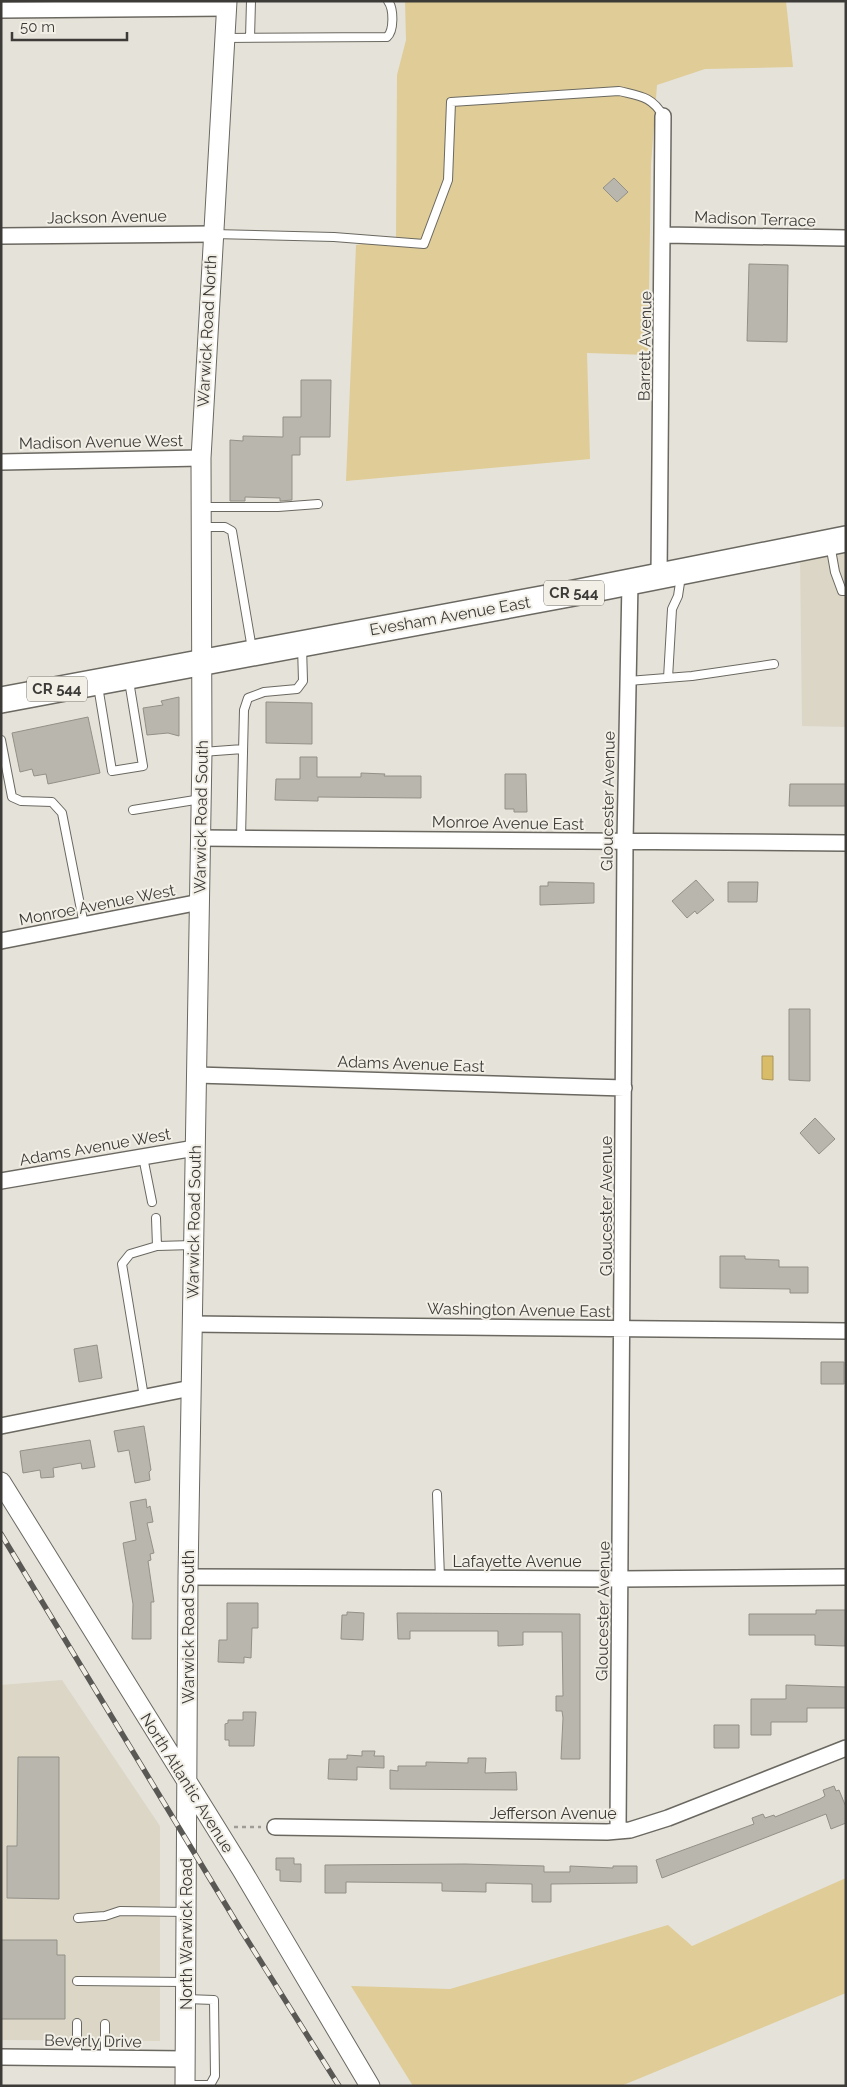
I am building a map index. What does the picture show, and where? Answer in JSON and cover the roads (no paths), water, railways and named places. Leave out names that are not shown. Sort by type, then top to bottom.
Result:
[{"type":"main road","name":"Evesham Avenue East","points":[[201,661],[630,582],[838,541]]},
{"type":"main road","name":"CR 544","points":[[1,700],[201,661]]},
{"type":"street","points":[[1,10],[100,5],[227,5]]},
{"type":"street","name":"Warwick Road North","points":[[201,661],[201,458],[227,5]]},
{"type":"street","name":"Barrett Avenue","points":[[664,116],[664,235],[671,574]]},
{"type":"street","name":"Jackson Avenue","points":[[1,236],[213,234]]},
{"type":"street","name":"Madison Terrace","points":[[664,235],[846,238]]},
{"type":"street","name":"Madison Avenue West","points":[[1,462],[201,458]]},
{"type":"street","name":"Gloucester Avenue","points":[[618,1831],[625,842],[630,582]]},
{"type":"street","name":"Warwick Road South","points":[[187,1782],[188,1577],[202,752],[201,661]]},
{"type":"street","name":"Monroe Avenue East","points":[[200,838],[846,844]]},
{"type":"street","name":"Monroe Avenue West","points":[[1,941],[200,902]]},
{"type":"street","name":"Adams Avenue East","points":[[196,1075],[624,1088]]},
{"type":"street","name":"Adams Avenue West","points":[[1,1181],[195,1148]]},
{"type":"street","name":"Washington Avenue East","points":[[192,1324],[846,1330]]},
{"type":"street","points":[[1,1426],[191,1388]]},
{"type":"street","name":"North Atlantic Avenue","points":[[1,1482],[215,1827],[370,2086]]},
{"type":"street","name":"Lafayette Avenue","points":[[188,1577],[621,1579],[846,1577]]},
{"type":"street","name":"Jefferson Avenue","points":[[275,1827],[618,1831],[668,1818],[846,1748]]},
{"type":"street","name":"North Warwick Road","points":[[185,2085],[187,1782]]},
{"type":"street","name":"Beverly Drive","points":[[1,2057],[185,2059]]},
{"type":"lane","points":[[250,1],[250,38]]},
{"type":"lane","points":[[225,38],[386,37],[390,34],[392,28],[388,1]]},
{"type":"lane","points":[[213,234],[334,237],[424,244],[448,180],[451,102],[618,91],[651,100],[657,104],[664,116]]},
{"type":"lane","points":[[202,507],[278,507],[318,504]]},
{"type":"lane","points":[[202,527],[224,527],[232,531],[252,652]]},
{"type":"lane","points":[[838,541],[835,572],[842,591],[846,591]]},
{"type":"lane","points":[[668,678],[672,609],[678,596],[671,574]]},
{"type":"lane","points":[[241,838],[244,710],[248,698],[264,692],[297,689],[303,681],[301,643]]},
{"type":"lane","points":[[628,681],[668,678],[774,664]]},
{"type":"lane","points":[[98,681],[112,771],[142,766],[128,676]]},
{"type":"lane","points":[[1,740],[12,797],[21,802],[52,802],[62,813],[84,925]]},
{"type":"lane","points":[[202,752],[243,750]]},
{"type":"lane","points":[[133,810],[201,799]]},
{"type":"lane","points":[[143,1157],[152,1202]]},
{"type":"lane","points":[[156,1218],[157,1246]]},
{"type":"lane","points":[[144,1397],[122,1264],[130,1254],[157,1246],[194,1246]]},
{"type":"lane","points":[[437,1494],[440,1578]]},
{"type":"lane","points":[[78,1918],[105,1916],[120,1911],[186,1912]]},
{"type":"lane","points":[[77,1980],[186,1991],[214,2000],[215,2076],[210,2085],[185,2085]]},
{"type":"lane","points":[[77,2023],[77,2058]]},
{"type":"lane","points":[[105,2024],[105,2058]]},
{"type":"railway","points":[[1,1534],[241,1930],[339,2086]]}]
